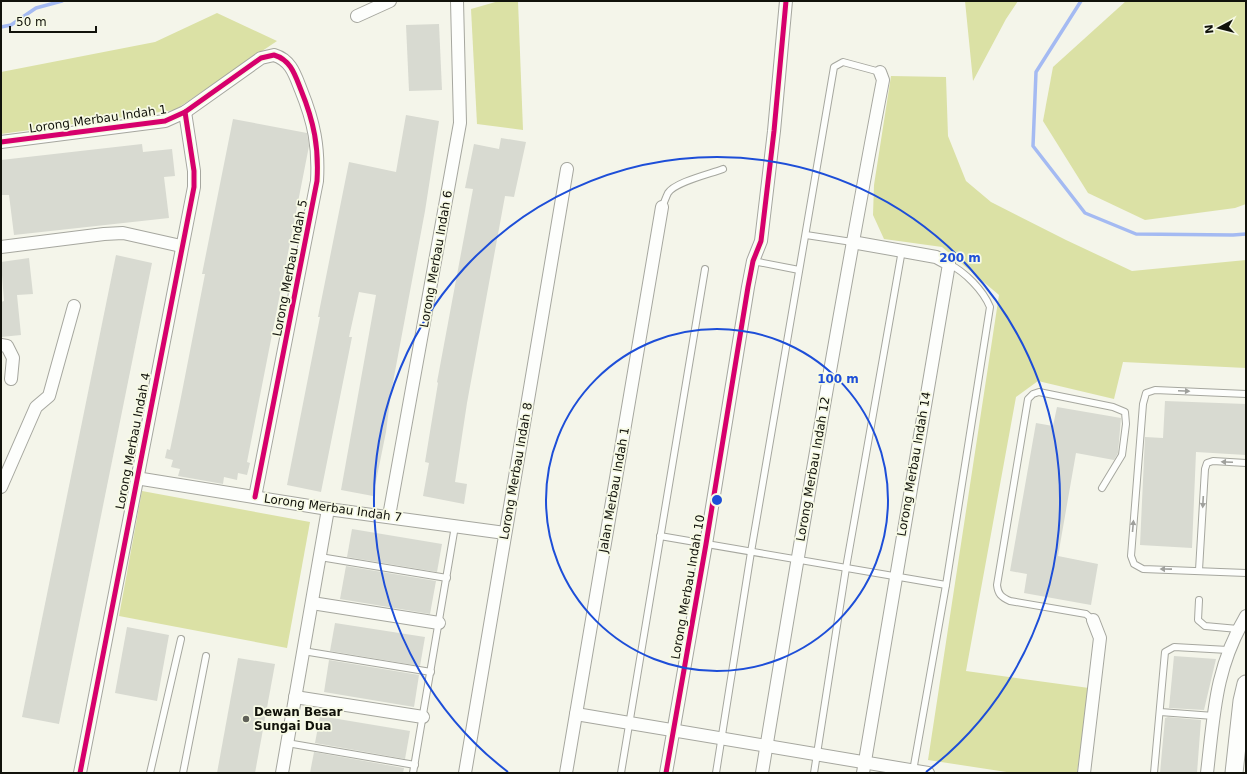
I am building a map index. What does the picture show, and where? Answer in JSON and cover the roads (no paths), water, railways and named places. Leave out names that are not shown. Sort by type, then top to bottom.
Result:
[{"type":"street","points":[[357,16],[390,1]]},
{"type":"street","name":"Lorong Merbau Indah 6","points":[[389,516],[460,123],[457,1]]},
{"type":"street","name":"Lorong Merbau Indah 10","points":[[666,773],[753,261],[761,241],[774,131],[786,1]]},
{"type":"street","name":"Lorong Merbau Indah 1","points":[[1,142],[165,120],[185,112],[261,58],[274,54]]},
{"type":"street","name":"Lorong Merbau Indah 5","points":[[255,497],[313,207],[317,181],[318,158],[312,116],[295,75],[288,62],[274,54]]},
{"type":"street","name":"Lorong Merbau Indah 12","points":[[762,773],[852,242],[883,80],[880,72]]},
{"type":"street","name":"Lorong Merbau Indah 4","points":[[80,773],[181,246],[194,187],[194,171],[185,112]]},
{"type":"street","name":"Lorong Merbau Indah 8","points":[[465,773],[567,169]]},
{"type":"street","name":"Jalan Merbau Indah 1","points":[[566,773],[662,208]]},
{"type":"street","points":[[1,246],[123,233],[181,246]]},
{"type":"street","points":[[852,242],[902,250],[936,258],[949,264]]},
{"type":"street","name":"Lorong Merbau Indah 14","points":[[863,768],[949,264]]},
{"type":"street","points":[[1,487],[36,407],[49,396],[74,306]]},
{"type":"street","points":[[1,345],[7,346],[13,358],[11,379]]},
{"type":"street","name":"Lorong Merbau Indah 7","points":[[136,478],[328,509],[389,516],[505,533]]},
{"type":"street","points":[[282,773],[328,509]]},
{"type":"street","points":[[312,603],[439,623]]},
{"type":"street","points":[[1207,773],[1218,688],[1228,650],[1246,616]]},
{"type":"street","points":[[1084,773],[1100,638],[1093,620]]},
{"type":"street","points":[[1234,773],[1242,701],[1246,684]]},
{"type":"street","points":[[295,697],[423,717]]},
{"type":"street","points":[[576,714],[817,754],[863,768],[928,773]]},
{"type":"lane","points":[[716,773],[834,67],[843,62],[880,72]]},
{"type":"lane","points":[[662,208],[669,191],[684,181],[698,178],[723,169]]},
{"type":"lane","points":[[806,235],[852,242]]},
{"type":"lane","points":[[814,773],[846,568],[902,250]]},
{"type":"lane","points":[[753,261],[799,270]]},
{"type":"lane","points":[[913,772],[946,585],[990,307],[987,299],[960,270],[949,264]]},
{"type":"lane","points":[[622,773],[705,269]]},
{"type":"lane","points":[[1246,394],[1155,390],[1146,393],[1143,398],[1131,560],[1138,568],[1143,569],[1246,573]]},
{"type":"lane","points":[[1093,620],[1086,614],[1010,601],[1003,598],[998,593],[997,585],[1028,399],[1033,394],[1039,392],[1113,407],[1125,412],[1126,424],[1122,455],[1102,488]]},
{"type":"lane","points":[[1199,570],[1204,469],[1208,463],[1213,461],[1246,463]]},
{"type":"lane","points":[[413,773],[455,526]]},
{"type":"lane","points":[[660,536],[946,585]]},
{"type":"lane","points":[[320,557],[447,578]]},
{"type":"lane","points":[[1199,600],[1198,620],[1204,626],[1238,629]]},
{"type":"lane","points":[[150,773],[181,639]]},
{"type":"lane","points":[[1154,773],[1165,652],[1174,647],[1228,650]]},
{"type":"lane","points":[[303,650],[431,672]]},
{"type":"lane","points":[[183,773],[206,656]]},
{"type":"lane","points":[[1160,712],[1214,716]]},
{"type":"lane","points":[[287,743],[415,765]]},
{"type":"waterway","points":[[1,27],[11,25],[36,8],[62,1]]},
{"type":"waterway","points":[[1081,1],[1036,72],[1033,146],[1085,213],[1136,234],[1246,234]]},
{"type":"place","name":"Dewan Besar Sungai Dua","points":[[246,719]]}]
